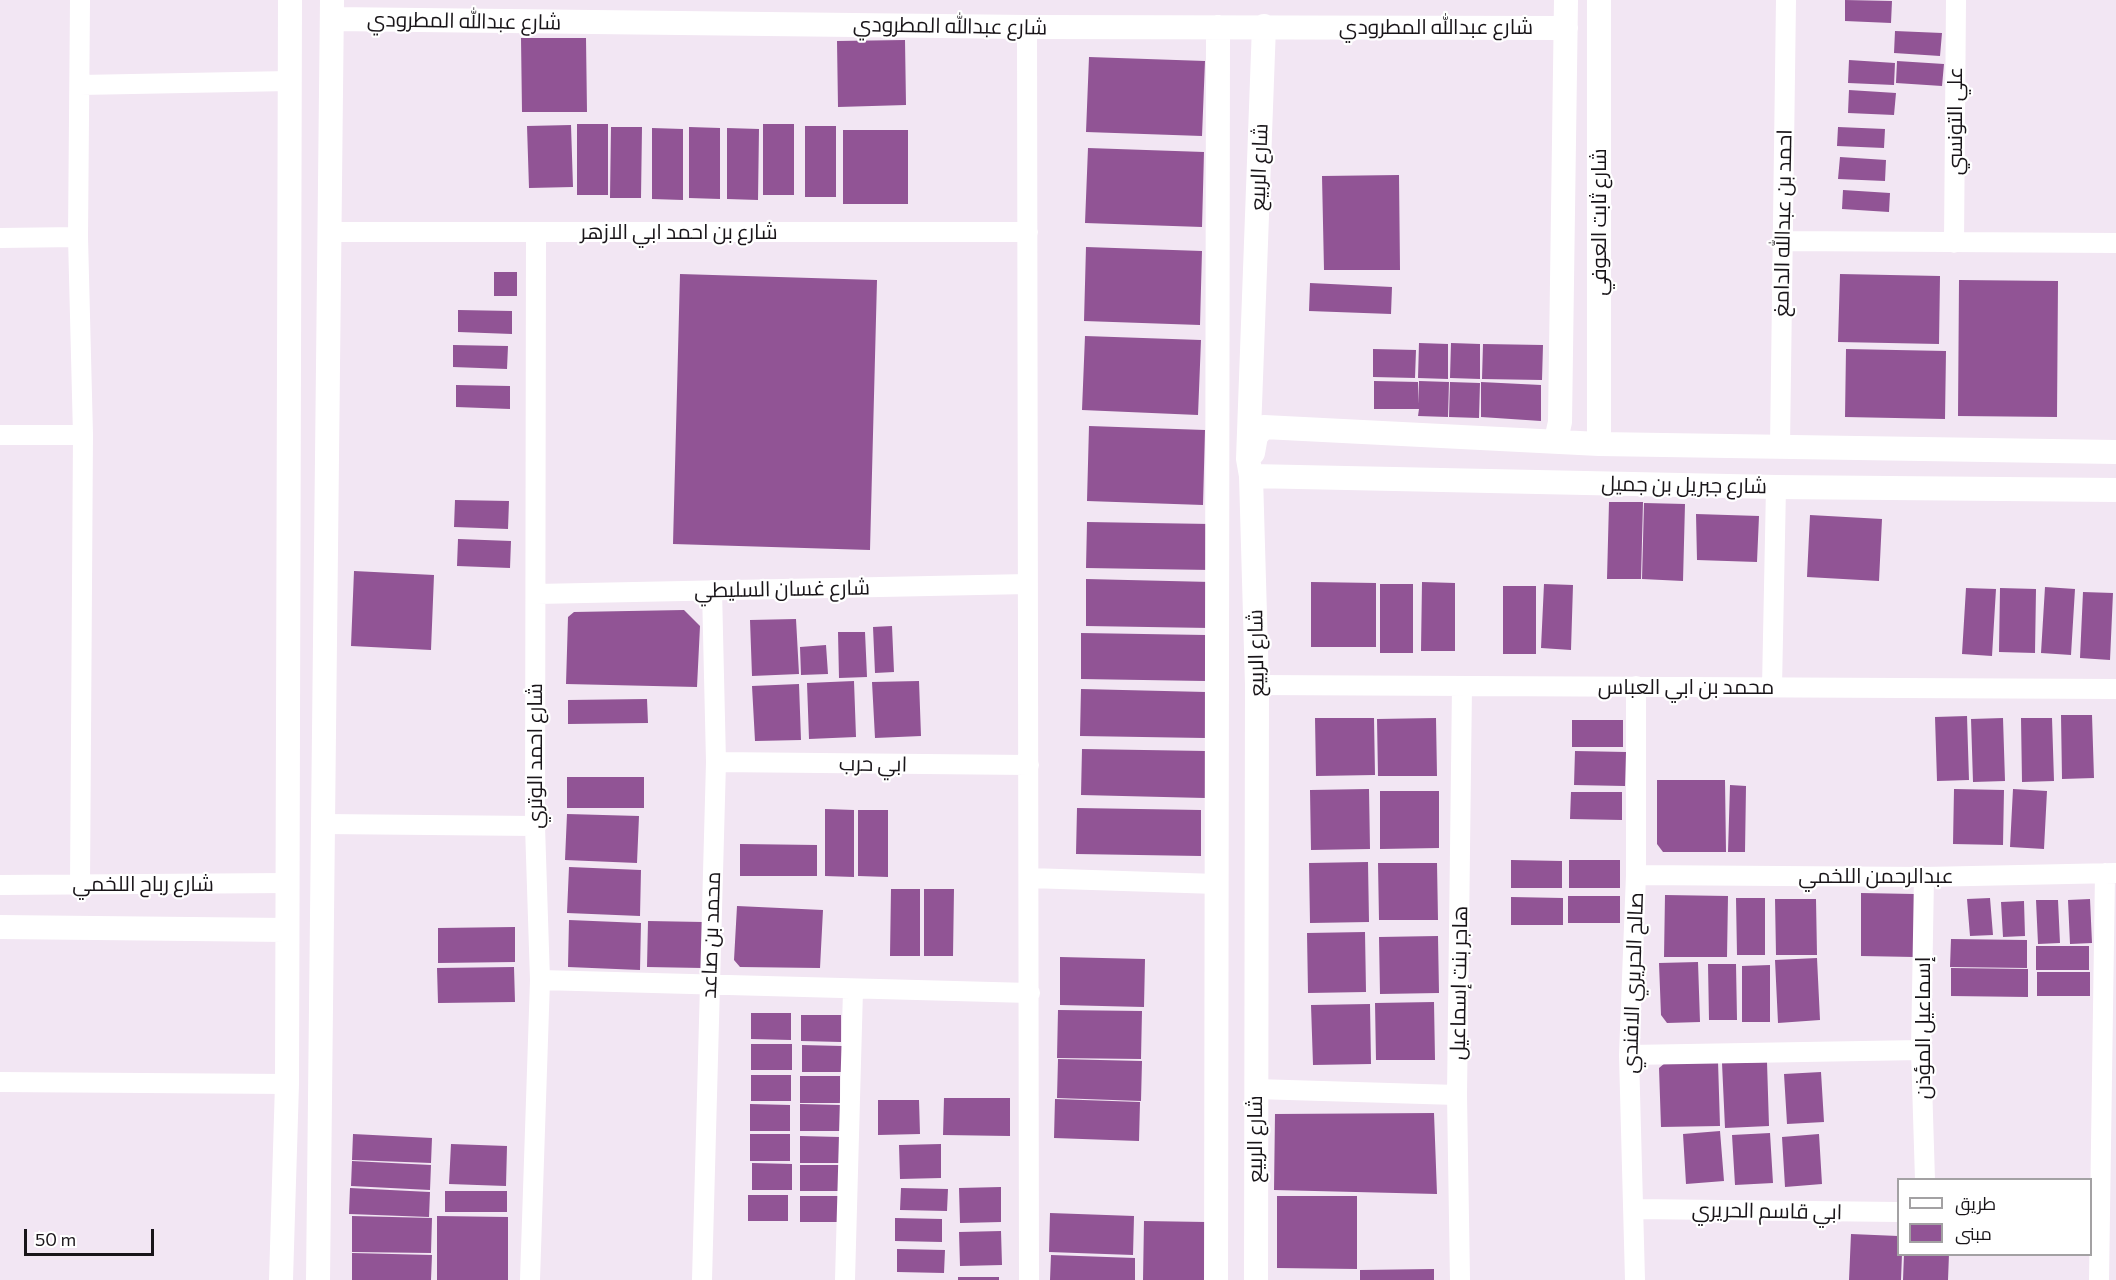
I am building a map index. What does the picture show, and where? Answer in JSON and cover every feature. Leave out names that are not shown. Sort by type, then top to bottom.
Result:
[{"type":"street","points":[[80,0],[78,237],[83,435],[80,884]]},
{"type":"street","points":[[281,1280],[287,1084],[290,0]]},
{"type":"street","name":"شارع ثابت العوفي","points":[[1558,431],[1566,0]]},
{"type":"street","name":"شارع ثابت العوفي","points":[[1599,0],[1599,432]]},
{"type":"street","name":"احمد بن عبدالله الدامغ","points":[[1780,446],[1786,0]]},
{"type":"street","name":"علي التونسي","points":[[1954,243],[1956,0]]},
{"type":"street","points":[[318,1280],[333,10]]},
{"type":"street","name":"شارع عبدالله المطرودي","points":[[333,10],[1027,27],[1566,27]]},
{"type":"street","name":"شارع الربيع","points":[[1256,1280],[1259,476],[1248,459],[1264,26]]},
{"type":"street","points":[[1027,27],[1029,1280]]},
{"type":"street","name":"شارع الربيع","points":[[1216,1280],[1218,27]]},
{"type":"street","points":[[80,85],[290,81]]},
{"type":"street","name":"شارع بن احمد ابي الازهر","points":[[331,232],[1028,232]]},
{"type":"street","name":"شارع احمد الوتري","points":[[530,1280],[540,980],[535,826],[536,232]]},
{"type":"street","points":[[0,238],[78,237]]},
{"type":"street","points":[[1783,241],[2116,243]]},
{"type":"street","name":"شارع جبريل بن جميل","points":[[2116,452],[1780,446],[1599,432],[1264,427],[1256,436],[1252,448],[1259,476],[1776,487],[2116,490]]},
{"type":"street","points":[[0,435],[83,435]]},
{"type":"street","points":[[1772,687],[1776,487]]},
{"type":"street","name":"شارع غسان السليطي","points":[[536,594],[1028,585]]},
{"type":"street","name":"محمد بن صاعد","points":[[702,1280],[716,762],[712,590]]},
{"type":"street","name":"محمد بن ابي العباس","points":[[1257,684],[2116,689]]},
{"type":"street","name":"هاجر بنت إسماعيل","points":[[1460,1280],[1457,1095],[1462,686]]},
{"type":"street","name":"صالح الحريري الافندي","points":[[1635,1280],[1635,1209],[1629,1055],[1636,875],[1636,686]]},
{"type":"street","name":"ابي حرب","points":[[716,762],[1029,765]]},
{"type":"street","points":[[324,824],[535,826]]},
{"type":"street","points":[[2099,1280],[2096,1215],[2111,873]]},
{"type":"street","name":"عبدالرحمن اللخمي","points":[[1636,875],[1924,877],[2111,873]]},
{"type":"street","name":"إسماعيل المؤذن","points":[[1924,877],[1921,1050],[1924,1178]]},
{"type":"street","points":[[1029,878],[1217,884]]},
{"type":"street","name":"شارع رباح اللخمي","points":[[0,885],[287,884]]},
{"type":"street","name":"شارع رباح اللخمي","points":[[0,927],[286,930]]},
{"type":"street","points":[[540,980],[1030,993]]},
{"type":"street","points":[[844,1280],[853,990]]},
{"type":"street","points":[[1629,1055],[1921,1050]]},
{"type":"street","points":[[0,1082],[287,1084]]},
{"type":"street","points":[[1255,1089],[1457,1095]]},
{"type":"street","name":"ابي قاسم الحريري","points":[[1635,1209],[1897,1212]]},
{"type":"building","points":[[1845,0],[1892,1],[1891,23],[1845,21]]},
{"type":"building","points":[[1895,31],[1942,33],[1940,56],[1894,53]]},
{"type":"building","points":[[521,38],[586,38],[587,112],[522,112]]},
{"type":"building","points":[[905,40],[906,105],[838,107],[837,41]]},
{"type":"building","points":[[1089,57],[1205,61],[1202,136],[1086,132]]},
{"type":"building","points":[[1849,60],[1895,63],[1894,85],[1848,83]]},
{"type":"building","points":[[1897,61],[1944,64],[1942,86],[1896,83]]},
{"type":"building","points":[[1849,90],[1896,93],[1894,115],[1848,113]]},
{"type":"building","points":[[577,124],[608,124],[608,195],[577,195]]},
{"type":"building","points":[[763,124],[794,124],[794,195],[763,195]]},
{"type":"building","points":[[571,125],[573,187],[529,188],[527,126]]},
{"type":"building","points":[[805,126],[836,126],[836,197],[805,197]]},
{"type":"building","points":[[611,127],[642,127],[641,198],[610,198]]},
{"type":"building","points":[[689,127],[720,128],[720,199],[689,198]]},
{"type":"building","points":[[1838,127],[1885,129],[1884,148],[1837,146]]},
{"type":"building","points":[[652,128],[683,129],[683,200],[652,199]]},
{"type":"building","points":[[727,128],[759,129],[758,200],[727,199]]},
{"type":"building","points":[[843,130],[908,130],[908,204],[843,204]]},
{"type":"building","points":[[1088,148],[1204,152],[1202,227],[1085,223]]},
{"type":"building","points":[[1840,157],[1886,160],[1885,181],[1838,179]]},
{"type":"building","points":[[1399,175],[1400,270],[1324,270],[1322,176]]},
{"type":"building","points":[[1843,190],[1890,193],[1889,212],[1842,209]]},
{"type":"building","points":[[1086,247],[1202,251],[1200,325],[1084,321]]},
{"type":"building","points":[[494,272],[517,272],[517,296],[494,296]]},
{"type":"building","points":[[680,274],[877,280],[870,550],[673,544]]},
{"type":"building","points":[[1840,274],[1940,276],[1939,344],[1838,342]]},
{"type":"building","points":[[1959,280],[2058,281],[2057,417],[1958,416]]},
{"type":"building","points":[[1310,283],[1392,287],[1391,314],[1309,311]]},
{"type":"building","points":[[458,310],[512,311],[512,334],[458,332]]},
{"type":"building","points":[[1085,336],[1201,340],[1198,415],[1082,410]]},
{"type":"building","points":[[1419,343],[1448,344],[1448,379],[1418,378]]},
{"type":"building","points":[[1451,343],[1480,344],[1480,379],[1450,378]]},
{"type":"building","points":[[1483,344],[1543,345],[1542,380],[1482,379]]},
{"type":"building","points":[[453,345],[508,346],[507,369],[453,367]]},
{"type":"building","points":[[1373,349],[1416,350],[1415,378],[1373,377]]},
{"type":"building","points":[[1846,349],[1946,351],[1945,419],[1845,417]]},
{"type":"building","points":[[1374,381],[1418,382],[1419,404],[1419,381],[1449,382],[1448,417],[1418,416],[1419,409],[1374,409]]},
{"type":"building","points":[[1450,382],[1480,383],[1479,418],[1449,417]]},
{"type":"building","points":[[1481,382],[1541,385],[1541,421],[1481,417]]},
{"type":"building","points":[[456,385],[510,386],[510,409],[456,407]]},
{"type":"building","points":[[1089,426],[1205,430],[1203,505],[1087,501]]},
{"type":"building","points":[[455,500],[509,501],[508,529],[454,527]]},
{"type":"building","points":[[1609,502],[1643,502],[1641,579],[1607,579]]},
{"type":"building","points":[[1644,503],[1685,504],[1683,581],[1642,579]]},
{"type":"building","points":[[1696,514],[1759,516],[1757,562],[1697,560]]},
{"type":"building","points":[[1810,515],[1882,519],[1879,581],[1807,577]]},
{"type":"building","points":[[1087,522],[1211,524],[1211,570],[1086,568]]},
{"type":"building","points":[[458,539],[511,541],[510,568],[457,566]]},
{"type":"building","points":[[354,571],[434,575],[431,650],[351,646]]},
{"type":"building","points":[[1086,579],[1211,582],[1210,628],[1086,626]]},
{"type":"building","points":[[1311,582],[1376,583],[1376,647],[1311,647]]},
{"type":"building","points":[[1422,582],[1455,583],[1455,651],[1421,651]]},
{"type":"building","points":[[1380,584],[1413,584],[1413,653],[1380,653]]},
{"type":"building","points":[[1544,584],[1573,585],[1571,650],[1541,648]]},
{"type":"building","points":[[1503,586],[1536,586],[1536,654],[1503,654]]},
{"type":"building","points":[[2045,587],[2075,589],[2071,655],[2041,653]]},
{"type":"building","points":[[1966,588],[1996,589],[1992,656],[1962,654]]},
{"type":"building","points":[[2000,588],[2036,589],[2035,653],[1999,652]]},
{"type":"building","points":[[2083,592],[2113,593],[2110,660],[2080,658]]},
{"type":"building","points":[[684,610],[700,626],[697,687],[566,684],[568,617],[574,612]]},
{"type":"building","points":[[796,619],[799,674],[752,676],[750,620]]},
{"type":"building","points":[[892,626],[894,672],[875,673],[873,627]]},
{"type":"building","points":[[838,632],[865,632],[867,677],[839,678]]},
{"type":"building","points":[[1081,633],[1206,635],[1205,681],[1081,679]]},
{"type":"building","points":[[826,645],[828,674],[801,675],[800,647]]},
{"type":"building","points":[[854,681],[856,737],[809,739],[807,683]]},
{"type":"building","points":[[919,681],[921,736],[875,738],[872,682]]},
{"type":"building","points":[[799,684],[801,740],[755,741],[752,686]]},
{"type":"building","points":[[1081,689],[1206,692],[1205,738],[1080,736]]},
{"type":"building","points":[[647,699],[648,723],[568,724],[568,700]]},
{"type":"building","points":[[2061,715],[2092,715],[2094,778],[2062,779]]},
{"type":"building","points":[[1967,716],[1969,780],[1937,781],[1935,717]]},
{"type":"building","points":[[1315,718],[1374,718],[1375,775],[1316,776]]},
{"type":"building","points":[[1436,718],[1437,776],[1378,776],[1377,719]]},
{"type":"building","points":[[2003,718],[2005,781],[1973,782],[1971,719]]},
{"type":"building","points":[[2021,718],[2052,718],[2054,781],[2022,782]]},
{"type":"building","points":[[1572,720],[1623,720],[1623,747],[1572,747]]},
{"type":"building","points":[[1082,749],[1206,751],[1205,798],[1081,795]]},
{"type":"building","points":[[1575,751],[1626,752],[1625,786],[1574,785]]},
{"type":"building","points":[[567,777],[644,777],[644,808],[567,808]]},
{"type":"building","points":[[1657,780],[1725,780],[1726,852],[1663,852],[1657,844]]},
{"type":"building","points":[[1730,785],[1746,786],[1745,852],[1728,852]]},
{"type":"building","points":[[1369,789],[1370,849],[1311,850],[1310,790]]},
{"type":"building","points":[[1954,789],[2004,790],[2003,845],[1953,844]]},
{"type":"building","points":[[2013,789],[2047,791],[2044,849],[2010,847]]},
{"type":"building","points":[[1380,791],[1439,791],[1439,848],[1380,849]]},
{"type":"building","points":[[1571,792],[1622,792],[1622,820],[1570,819]]},
{"type":"building","points":[[1077,808],[1201,810],[1201,856],[1076,854]]},
{"type":"building","points":[[825,809],[854,810],[854,877],[825,876]]},
{"type":"building","points":[[858,810],[888,810],[888,877],[858,876]]},
{"type":"building","points":[[567,814],[639,816],[637,863],[565,860]]},
{"type":"building","points":[[740,844],[817,845],[817,876],[740,876]]},
{"type":"building","points":[[1511,860],[1562,861],[1562,888],[1511,888]]},
{"type":"building","points":[[1569,860],[1620,860],[1620,888],[1569,888]]},
{"type":"building","points":[[1368,862],[1369,922],[1310,923],[1309,863]]},
{"type":"building","points":[[1378,863],[1437,863],[1438,920],[1379,920]]},
{"type":"building","points":[[569,867],[641,870],[640,916],[567,913]]},
{"type":"building","points":[[891,889],[920,889],[920,956],[890,956]]},
{"type":"building","points":[[924,889],[954,889],[953,956],[924,956]]},
{"type":"building","points":[[1861,893],[1914,894],[1914,957],[1861,956]]},
{"type":"building","points":[[1665,895],[1728,896],[1727,957],[1664,957]]},
{"type":"building","points":[[1568,896],[1620,896],[1620,923],[1568,923]]},
{"type":"building","points":[[1511,897],[1563,898],[1563,925],[1511,925]]},
{"type":"building","points":[[1736,898],[1765,898],[1765,955],[1737,955]]},
{"type":"building","points":[[1990,898],[1993,935],[1970,936],[1967,899]]},
{"type":"building","points":[[1775,899],[1816,899],[1817,955],[1776,955]]},
{"type":"building","points":[[2090,899],[2092,943],[2070,944],[2068,900]]},
{"type":"building","points":[[2036,900],[2058,900],[2060,943],[2038,944]]},
{"type":"building","points":[[2024,901],[2025,936],[2003,937],[2001,902]]},
{"type":"building","points":[[737,906],[823,910],[820,968],[740,967],[734,960]]},
{"type":"building","points":[[569,920],[641,923],[640,970],[568,967]]},
{"type":"building","points":[[648,921],[703,922],[702,968],[647,967]]},
{"type":"building","points":[[515,927],[515,962],[438,963],[438,928]]},
{"type":"building","points":[[1365,932],[1366,992],[1308,993],[1307,933]]},
{"type":"building","points":[[1438,936],[1439,993],[1380,994],[1379,937]]},
{"type":"building","points":[[1951,939],[2027,940],[2027,968],[1950,967]]},
{"type":"building","points":[[2036,946],[2089,946],[2089,970],[2036,970]]},
{"type":"building","points":[[1060,957],[1145,959],[1144,1007],[1060,1005]]},
{"type":"building","points":[[1817,958],[1820,1020],[1778,1023],[1775,960]]},
{"type":"building","points":[[1698,962],[1700,1022],[1667,1023],[1661,1015],[1659,963]]},
{"type":"building","points":[[1708,964],[1736,964],[1737,1020],[1709,1020]]},
{"type":"building","points":[[1770,965],[1770,1022],[1742,1022],[1742,966]]},
{"type":"building","points":[[514,967],[515,1002],[438,1003],[437,968]]},
{"type":"building","points":[[1951,968],[2028,969],[2028,997],[1951,996]]},
{"type":"building","points":[[2037,972],[2090,972],[2090,996],[2037,996]]},
{"type":"building","points":[[1434,1002],[1435,1060],[1376,1060],[1375,1003]]},
{"type":"building","points":[[1370,1004],[1371,1064],[1313,1065],[1311,1005]]},
{"type":"building","points":[[1058,1010],[1142,1011],[1141,1059],[1057,1058]]},
{"type":"building","points":[[751,1013],[791,1013],[791,1040],[751,1039]]},
{"type":"building","points":[[801,1015],[841,1015],[841,1042],[801,1041]]},
{"type":"building","points":[[751,1044],[792,1044],[792,1070],[751,1070]]},
{"type":"building","points":[[802,1045],[842,1046],[842,1072],[802,1072]]},
{"type":"building","points":[[1058,1059],[1142,1061],[1141,1101],[1057,1098]]},
{"type":"building","points":[[1718,1061],[1720,1126],[1661,1127],[1659,1068],[1665,1063]]},
{"type":"building","points":[[1767,1062],[1769,1126],[1725,1128],[1722,1063]]},
{"type":"building","points":[[1821,1072],[1824,1122],[1787,1124],[1784,1074]]},
{"type":"building","points":[[751,1075],[791,1075],[791,1101],[751,1101]]},
{"type":"building","points":[[800,1076],[840,1076],[840,1103],[800,1103]]},
{"type":"building","points":[[944,1098],[1010,1098],[1010,1136],[943,1135]]},
{"type":"building","points":[[1055,1099],[1140,1102],[1139,1141],[1054,1138]]},
{"type":"building","points":[[878,1100],[919,1100],[920,1134],[878,1135]]},
{"type":"building","points":[[750,1104],[790,1105],[790,1131],[750,1131]]},
{"type":"building","points":[[800,1104],[840,1105],[840,1131],[800,1131]]},
{"type":"building","points":[[1434,1113],[1437,1194],[1274,1190],[1275,1114]]},
{"type":"building","points":[[1720,1131],[1724,1181],[1686,1184],[1683,1134]]},
{"type":"building","points":[[1770,1133],[1773,1183],[1735,1185],[1732,1135]]},
{"type":"building","points":[[353,1134],[432,1138],[431,1163],[352,1160]]},
{"type":"building","points":[[750,1134],[790,1134],[790,1161],[750,1161]]},
{"type":"building","points":[[1819,1134],[1822,1184],[1785,1187],[1782,1137]]},
{"type":"building","points":[[800,1136],[840,1137],[840,1163],[800,1163]]},
{"type":"building","points":[[451,1144],[507,1146],[506,1186],[449,1184]]},
{"type":"building","points":[[941,1144],[941,1178],[900,1179],[899,1145]]},
{"type":"building","points":[[352,1161],[431,1165],[430,1190],[351,1186]]},
{"type":"building","points":[[752,1163],[792,1164],[792,1190],[752,1190]]},
{"type":"building","points":[[800,1165],[840,1165],[840,1191],[800,1191]]},
{"type":"building","points":[[1001,1187],[1001,1222],[960,1223],[959,1188]]},
{"type":"building","points":[[350,1188],[430,1192],[429,1217],[349,1214]]},
{"type":"building","points":[[901,1188],[948,1189],[947,1211],[900,1210]]},
{"type":"building","points":[[445,1191],[507,1191],[507,1212],[445,1212]]},
{"type":"building","points":[[748,1195],[788,1195],[788,1221],[748,1221]]},
{"type":"building","points":[[800,1196],[840,1196],[840,1222],[800,1222]]},
{"type":"building","points":[[1277,1196],[1357,1196],[1357,1269],[1277,1268]]},
{"type":"building","points":[[1050,1213],[1134,1216],[1133,1255],[1049,1252]]},
{"type":"building","points":[[352,1216],[432,1218],[431,1253],[352,1252]]},
{"type":"building","points":[[437,1216],[508,1217],[508,1280],[437,1280]]},
{"type":"building","points":[[895,1218],[942,1219],[942,1242],[895,1241]]},
{"type":"building","points":[[1144,1221],[1206,1222],[1205,1280],[1143,1280]]},
{"type":"building","points":[[1001,1231],[1002,1265],[960,1266],[959,1232]]},
{"type":"building","points":[[1851,1234],[1897,1236],[1897,1256],[1902,1256],[1901,1280],[1849,1280]]},
{"type":"building","points":[[897,1249],[945,1250],[944,1273],[897,1272]]},
{"type":"building","points":[[352,1253],[432,1255],[431,1280],[352,1280]]},
{"type":"building","points":[[1051,1255],[1135,1258],[1135,1280],[1050,1280]]},
{"type":"building","points":[[1904,1256],[1949,1256],[1948,1280],[1903,1280]]},
{"type":"building","points":[[1434,1269],[1434,1280],[1360,1280],[1360,1270]]},
{"type":"building","points":[[958,1277],[999,1277],[999,1280],[958,1280]]}]
